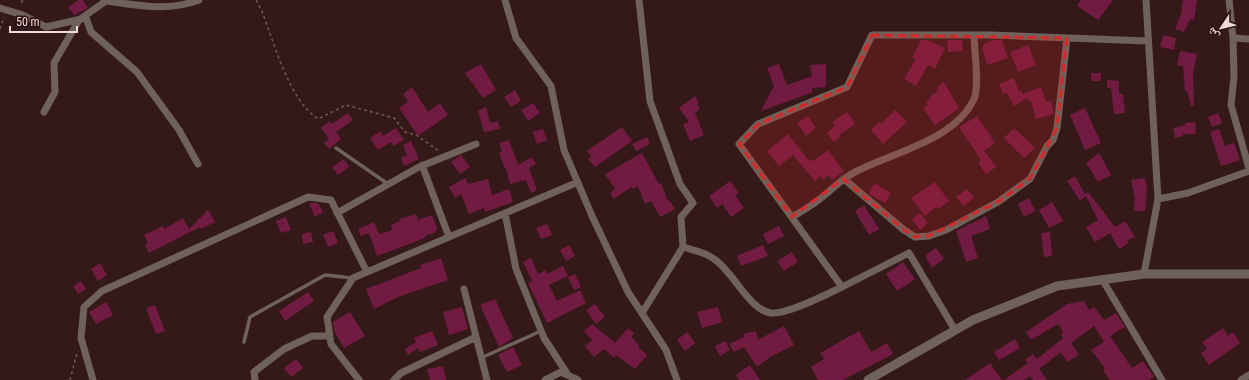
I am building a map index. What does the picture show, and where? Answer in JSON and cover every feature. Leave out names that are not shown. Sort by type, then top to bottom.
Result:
[{"type":"street","points":[[44,112],[55,92],[54,63],[79,20],[106,1],[148,7],[176,7],[199,0]]},
{"type":"street","points":[[505,0],[516,38],[551,86],[564,150],[592,216],[628,292],[666,350],[677,380]]},
{"type":"street","points":[[639,0],[650,101],[680,184],[693,203],[680,217],[683,247],[642,313]]},
{"type":"street","points":[[1144,274],[1158,199],[1146,0]]},
{"type":"street","points":[[1158,199],[1188,193],[1249,169],[1231,105],[1234,76],[1233,38],[1229,0]]},
{"type":"street","points":[[0,8],[22,15],[46,27],[86,18],[91,32],[137,72],[179,130],[198,164]]},
{"type":"street","points":[[842,287],[740,144],[758,124],[847,87],[872,36],[974,35],[1148,41]]},
{"type":"street","points":[[792,217],[813,204],[856,171],[920,144],[953,124],[967,111],[975,97],[976,79],[974,35]]},
{"type":"street","points":[[844,179],[904,230],[915,237],[929,236],[946,230],[998,202],[1030,179],[1048,146],[1053,140],[1059,117],[1067,38]]},
{"type":"street","points":[[1233,38],[1249,39]]},
{"type":"street","points":[[337,213],[422,165],[476,144]]},
{"type":"street","points":[[422,165],[449,237]]},
{"type":"street","points":[[359,380],[331,344],[327,317],[353,278],[578,182]]},
{"type":"street","points":[[93,380],[81,338],[84,307],[102,291],[308,197],[331,200],[367,272]]},
{"type":"street","points":[[505,213],[516,269],[541,331],[568,375]]},
{"type":"street","points":[[683,247],[714,258],[758,307],[771,313],[783,311],[816,299],[909,253],[955,330]]},
{"type":"street","points":[[868,380],[974,320],[1057,286],[1144,274],[1249,274]]},
{"type":"street","points":[[1102,279],[1162,380]]},
{"type":"street","points":[[464,289],[487,380]]},
{"type":"street","points":[[255,380],[254,372],[284,349],[312,336],[330,336]]},
{"type":"street","points":[[394,380],[401,373],[476,337]]},
{"type":"street","points":[[545,380],[561,372],[578,380]]},
{"type":"street","points":[[1241,380],[1249,375]]},
{"type":"lane","points":[[336,148],[388,184]]},
{"type":"lane","points":[[244,342],[250,317],[325,275],[353,278]]},
{"type":"lane","points":[[481,358],[541,331]]},
{"type":"path","points":[[256,0],[262,11],[289,83],[311,114],[318,119],[346,105],[394,118],[405,132],[416,135],[445,156]]},
{"type":"path","points":[[70,380],[81,338]]},
{"type":"highlighted area","points":[[872,35],[1067,38],[1057,128],[1030,179],[998,202],[929,236],[915,237],[904,230],[843,179],[792,217],[739,144],[758,124],[847,87]]},
{"type":"building","points":[[78,0],[83,0],[88,8],[74,15],[68,7]]},
{"type":"building","points":[[1081,0],[1113,0],[1098,20],[1077,6]]},
{"type":"building","points":[[1183,0],[1197,0],[1194,20],[1190,19],[1184,32],[1175,29],[1181,14]]},
{"type":"building","points":[[1163,35],[1176,38],[1174,50],[1160,47]]},
{"type":"building","points":[[921,40],[927,40],[945,48],[935,69],[928,65],[916,86],[904,79],[916,59],[912,58]]},
{"type":"building","points":[[947,40],[962,40],[963,51],[948,52]]},
{"type":"building","points":[[993,40],[1002,40],[1008,58],[987,65],[982,48],[985,43]]},
{"type":"building","points":[[1028,45],[1036,65],[1018,72],[1010,52]]},
{"type":"building","points":[[1180,51],[1197,54],[1193,74],[1194,105],[1191,106],[1187,91],[1185,91],[1183,66],[1177,65]]},
{"type":"building","points":[[481,64],[496,90],[483,98],[465,73]]},
{"type":"building","points":[[779,64],[787,85],[812,76],[810,65],[826,64],[826,87],[812,88],[813,92],[761,111],[774,86],[767,68]]},
{"type":"building","points":[[1091,73],[1101,73],[1101,81],[1091,81]]},
{"type":"building","points":[[1014,78],[1019,91],[1021,90],[1023,94],[1041,87],[1046,102],[1051,100],[1054,114],[1036,119],[1031,101],[1029,102],[1028,98],[1014,106],[1007,93],[1003,94],[999,84]]},
{"type":"building","points":[[1107,80],[1119,81],[1119,94],[1123,94],[1125,113],[1114,114],[1111,88],[1107,88]]},
{"type":"building","points":[[944,82],[959,108],[935,125],[923,108],[928,105],[926,102],[931,98],[930,96],[938,91],[936,88]]},
{"type":"building","points":[[412,87],[428,112],[440,103],[448,115],[418,136],[399,108],[408,102],[403,94]]},
{"type":"building","points":[[515,90],[521,101],[511,107],[504,97]]},
{"type":"building","points":[[695,96],[699,103],[697,104],[700,109],[695,113],[704,135],[690,141],[683,124],[689,122],[679,108]]},
{"type":"building","points":[[533,103],[540,113],[528,121],[521,110]]},
{"type":"building","points":[[486,107],[490,123],[498,121],[500,129],[484,132],[478,111]]},
{"type":"building","points":[[1085,108],[1101,143],[1085,150],[1070,115]]},
{"type":"building","points":[[895,110],[907,122],[883,144],[871,130],[879,122],[881,124]]},
{"type":"building","points":[[847,112],[855,124],[839,135],[840,137],[834,142],[827,133],[835,126],[832,122]]},
{"type":"building","points":[[348,113],[353,120],[336,132],[341,139],[329,149],[324,143],[329,139],[321,128],[330,121],[332,124]]},
{"type":"building","points":[[1218,113],[1222,123],[1212,127],[1208,117]]},
{"type":"building","points":[[808,116],[816,128],[806,136],[797,123]]},
{"type":"building","points":[[977,116],[995,143],[984,151],[996,167],[986,174],[978,163],[981,160],[959,127]]},
{"type":"building","points":[[1195,122],[1196,134],[1183,134],[1183,136],[1175,138],[1173,128],[1185,125],[1185,123]]},
{"type":"building","points":[[622,127],[632,141],[595,167],[588,159],[591,157],[587,151]]},
{"type":"building","points":[[396,128],[404,140],[394,146],[391,142],[378,150],[370,138],[381,131],[383,136]]},
{"type":"building","points":[[1014,128],[1035,148],[1024,158],[1004,138]]},
{"type":"building","points":[[543,129],[547,140],[537,144],[533,132]]},
{"type":"building","points":[[1219,129],[1225,146],[1234,143],[1240,160],[1221,166],[1210,132]]},
{"type":"building","points":[[788,134],[809,161],[812,159],[813,161],[828,150],[844,171],[832,180],[829,175],[823,180],[820,176],[815,181],[793,155],[779,166],[767,151]]},
{"type":"building","points":[[647,137],[650,144],[636,151],[632,144]]},
{"type":"building","points":[[509,140],[518,165],[532,157],[536,164],[529,168],[537,190],[531,193],[526,180],[510,184],[506,168],[505,169],[499,153],[502,152],[499,143]]},
{"type":"building","points":[[411,141],[419,159],[404,166],[401,158],[407,155],[403,145]]},
{"type":"building","points":[[642,153],[659,184],[661,183],[668,201],[669,200],[675,209],[660,217],[651,201],[645,204],[638,186],[632,189],[631,187],[614,199],[610,193],[615,189],[605,174]]},
{"type":"building","points":[[1099,153],[1111,175],[1098,182],[1086,163]]},
{"type":"building","points":[[461,155],[470,167],[460,174],[451,162]]},
{"type":"building","points":[[344,159],[349,167],[338,175],[332,167]]},
{"type":"building","points":[[1075,176],[1086,196],[1080,201],[1067,181]]},
{"type":"building","points":[[465,178],[468,184],[488,179],[492,195],[509,189],[513,202],[485,212],[484,208],[469,214],[461,194],[455,198],[449,187]]},
{"type":"building","points":[[1145,178],[1147,190],[1145,211],[1134,211],[1135,198],[1131,180]]},
{"type":"building","points":[[730,181],[739,193],[735,195],[744,208],[731,217],[722,204],[717,208],[709,196]]},
{"type":"building","points":[[935,182],[949,201],[938,209],[936,207],[925,216],[911,198]]},
{"type":"building","points":[[874,183],[891,193],[885,203],[869,194]]},
{"type":"building","points":[[967,189],[974,198],[963,206],[956,197]]},
{"type":"building","points":[[1088,192],[1115,227],[1125,221],[1135,237],[1127,240],[1129,243],[1119,249],[1110,233],[1095,242],[1086,227],[1098,220],[1085,194]]},
{"type":"building","points":[[1029,198],[1035,211],[1024,217],[1018,204]]},
{"type":"building","points":[[1052,202],[1063,221],[1049,228],[1039,210]]},
{"type":"building","points":[[318,203],[323,212],[315,217],[309,204]]},
{"type":"building","points":[[864,205],[879,229],[869,235],[855,211]]},
{"type":"building","points":[[208,210],[215,222],[201,229],[200,227],[149,253],[145,245],[148,243],[144,235],[163,226],[164,229],[183,218],[189,229]]},
{"type":"building","points":[[920,213],[928,223],[920,230],[912,219]]},
{"type":"building","points":[[416,214],[418,220],[432,215],[437,228],[436,232],[425,236],[425,238],[377,256],[369,233],[361,236],[358,229],[374,222],[379,234],[392,230],[391,225],[400,221],[399,219]]},
{"type":"building","points":[[986,216],[990,229],[971,236],[978,258],[966,262],[956,231]]},
{"type":"building","points":[[286,217],[291,230],[281,233],[276,221]]},
{"type":"building","points":[[547,224],[552,235],[541,239],[536,228]]},
{"type":"building","points":[[779,226],[784,236],[768,244],[763,234]]},
{"type":"building","points":[[333,231],[338,243],[328,247],[323,235]]},
{"type":"building","points":[[311,232],[313,242],[303,244],[302,234]]},
{"type":"building","points":[[1050,232],[1052,256],[1044,257],[1041,233]]},
{"type":"building","points":[[569,245],[575,256],[566,261],[560,250]]},
{"type":"building","points":[[763,245],[768,256],[741,266],[737,256]]},
{"type":"building","points":[[936,248],[944,259],[932,268],[926,258],[927,254]]},
{"type":"building","points":[[792,252],[798,262],[784,271],[777,261]]},
{"type":"building","points":[[441,258],[448,280],[398,297],[374,309],[366,289],[421,268],[420,265]]},
{"type":"building","points":[[531,258],[538,274],[546,270],[547,274],[563,266],[568,276],[549,285],[557,301],[580,290],[586,303],[547,323],[528,283],[532,281],[523,262]]},
{"type":"building","points":[[903,262],[915,279],[897,291],[886,274]]},
{"type":"building","points":[[100,263],[107,275],[98,281],[91,269]]},
{"type":"building","points":[[575,274],[581,287],[574,290],[568,277]]},
{"type":"building","points":[[81,281],[86,289],[78,294],[73,286]]},
{"type":"building","points":[[308,292],[314,301],[285,321],[279,311]]},
{"type":"building","points":[[495,299],[513,338],[499,347],[480,305]]},
{"type":"building","points":[[1084,301],[1089,310],[1094,307],[1104,320],[1116,313],[1125,327],[1110,336],[1132,368],[1143,361],[1154,377],[1149,380],[1110,380],[1103,370],[1105,368],[1091,350],[1104,342],[1094,326],[1071,343],[1079,355],[1067,362],[1061,352],[1039,369],[1047,380],[1033,380],[1030,376],[1024,380],[1004,380],[1028,363],[1025,360],[1033,354],[1037,359],[1063,338],[1061,334],[1063,332],[1058,324],[1031,340],[1026,332],[1067,304]]},
{"type":"building","points":[[106,302],[113,315],[96,324],[89,312]]},
{"type":"building","points":[[595,304],[605,317],[596,324],[586,310]]},
{"type":"building","points":[[155,305],[165,331],[156,334],[146,308]]},
{"type":"building","points":[[462,307],[468,329],[449,335],[443,312]]},
{"type":"building","points":[[718,307],[722,322],[702,328],[697,312]]},
{"type":"building","points":[[350,312],[365,336],[344,348],[334,331],[333,322]]},
{"type":"building","points":[[592,324],[615,343],[628,328],[634,333],[631,337],[639,345],[638,347],[647,355],[635,369],[616,355],[614,358],[604,349],[594,357],[585,346],[592,340],[584,331]]},
{"type":"building","points":[[784,326],[794,345],[770,357],[757,367],[744,347],[734,352],[729,344],[744,337],[743,334],[756,331],[758,340]]},
{"type":"building","points":[[1223,328],[1228,336],[1233,332],[1240,343],[1209,365],[1201,353],[1207,349],[1202,342]]},
{"type":"building","points":[[432,331],[438,345],[420,352],[418,348],[408,355],[405,349],[416,342],[414,338]]},
{"type":"building","points":[[859,331],[871,352],[887,343],[893,354],[843,380],[818,380],[811,367],[824,359],[820,353]]},
{"type":"building","points":[[687,332],[695,343],[685,351],[677,340]]},
{"type":"building","points":[[1015,339],[1020,348],[999,360],[994,352]]},
{"type":"building","points":[[725,341],[730,350],[720,356],[715,346]]},
{"type":"building","points":[[513,347],[522,365],[507,372],[498,355]]},
{"type":"building","points":[[296,359],[303,368],[291,377],[284,368]]},
{"type":"building","points":[[990,363],[1002,380],[965,380]]},
{"type":"building","points":[[750,365],[760,380],[739,380],[736,375]]},
{"type":"building","points":[[443,366],[446,380],[430,380],[427,369]]}]
